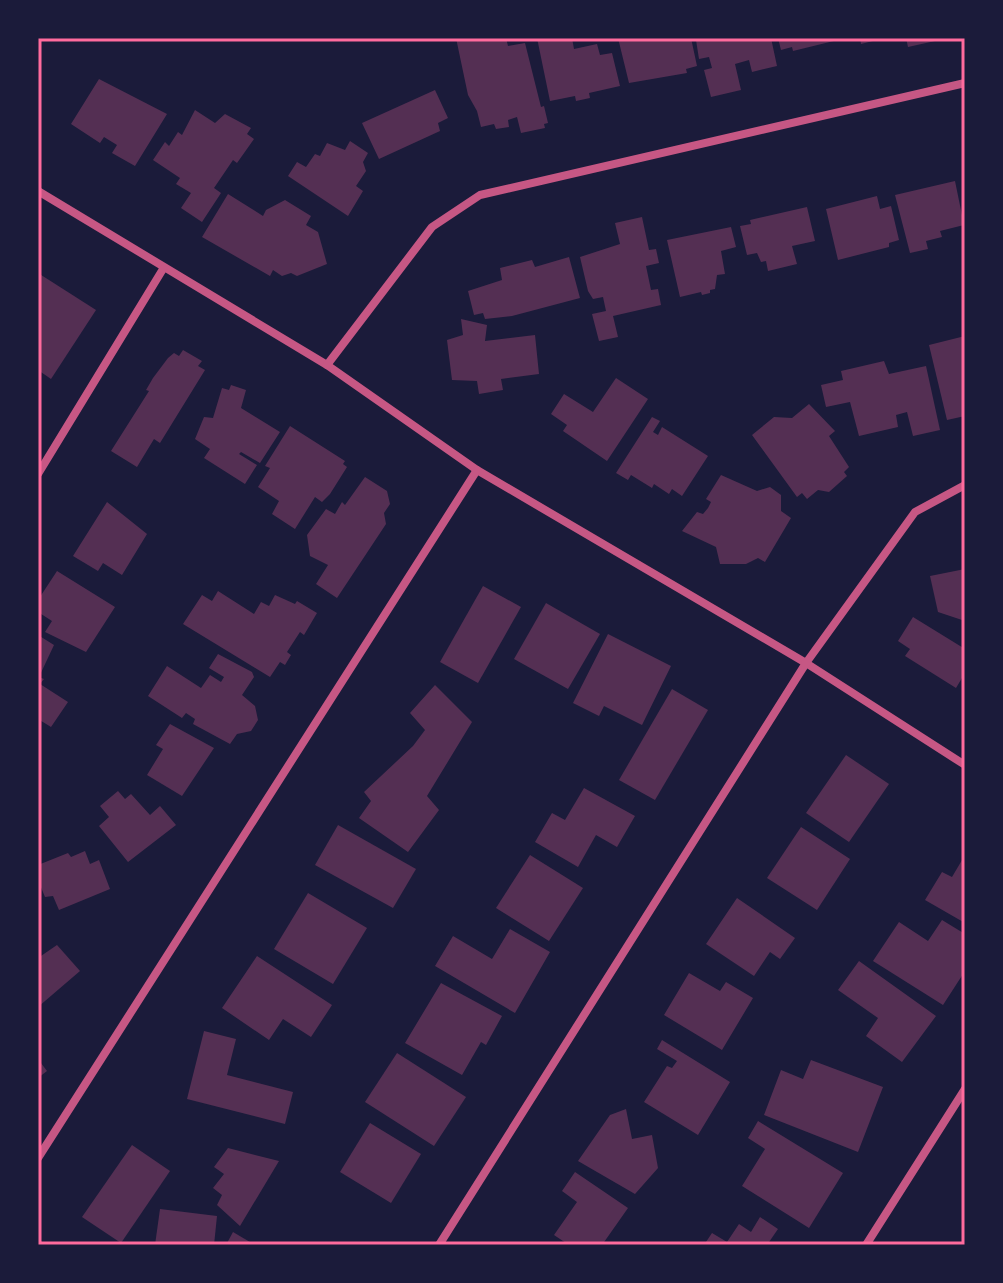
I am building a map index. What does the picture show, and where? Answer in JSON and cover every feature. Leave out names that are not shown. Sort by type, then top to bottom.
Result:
[{"type":"street","points":[[327,365],[432,227],[480,195],[965,83]]},
{"type":"street","points":[[38,191],[327,365],[477,470],[806,663],[965,765]]},
{"type":"street","points":[[38,474],[163,269]]},
{"type":"street","points":[[38,1158],[477,470]]},
{"type":"street","points":[[439,1245],[806,663],[915,512],[965,485]]},
{"type":"street","points":[[866,1245],[965,1089]]},
{"type":"building","points":[[456,38],[506,38],[508,46],[525,43],[548,123],[544,124],[545,128],[521,133],[517,117],[508,120],[509,127],[496,129],[494,124],[481,127],[468,95]]},
{"type":"building","points":[[537,38],[572,38],[574,49],[597,44],[600,55],[612,53],[620,86],[589,93],[590,98],[576,101],[575,96],[550,101]]},
{"type":"building","points":[[618,38],[691,38],[697,66],[686,69],[687,73],[629,83]]},
{"type":"building","points":[[771,38],[777,66],[752,72],[749,60],[735,64],[741,90],[711,97],[704,70],[712,68],[709,57],[699,59],[696,40]]},
{"type":"building","points":[[778,38],[842,39],[793,51],[792,47],[781,50]]},
{"type":"building","points":[[860,38],[881,38],[881,39],[861,44]]},
{"type":"building","points":[[906,38],[934,38],[935,41],[908,47]]},
{"type":"building","points":[[99,79],[167,114],[135,166],[112,153],[117,145],[104,137],[100,143],[71,124]]},
{"type":"building","points":[[435,90],[448,118],[438,123],[440,131],[379,159],[362,123]]},
{"type":"building","points":[[195,110],[215,123],[225,114],[251,128],[247,134],[254,139],[237,163],[233,160],[214,188],[221,193],[202,222],[181,208],[191,193],[176,184],[180,178],[153,160],[165,142],[169,146],[178,132],[182,135]]},
{"type":"building","points":[[350,141],[368,153],[363,162],[366,171],[356,186],[363,191],[348,216],[288,176],[297,162],[306,167],[315,154],[320,156],[327,143],[345,150]]},
{"type":"building","points":[[955,181],[964,225],[940,231],[942,237],[926,241],[928,249],[910,253],[895,195]]},
{"type":"building","points":[[228,194],[263,216],[266,210],[285,200],[311,216],[306,225],[318,232],[327,264],[297,276],[291,273],[282,276],[273,270],[270,276],[202,237]]},
{"type":"building","points":[[877,196],[880,209],[891,206],[899,240],[889,243],[889,247],[838,260],[826,209]]},
{"type":"building","points":[[807,207],[815,241],[792,246],[797,264],[768,271],[766,261],[761,262],[757,253],[747,255],[740,226],[751,224],[750,220]]},
{"type":"building","points":[[642,217],[649,250],[656,249],[659,263],[646,266],[651,290],[658,289],[661,305],[613,316],[618,337],[599,341],[592,314],[606,311],[603,297],[593,299],[588,291],[580,257],[620,244],[615,223]]},
{"type":"building","points":[[731,227],[736,247],[721,251],[725,274],[717,275],[715,289],[702,295],[701,292],[680,297],[667,240]]},
{"type":"building","points":[[569,257],[580,298],[512,316],[485,319],[483,313],[474,315],[468,291],[502,280],[500,268],[532,260],[535,267]]},
{"type":"building","points":[[38,273],[96,310],[51,379],[38,370]]},
{"type":"building","points":[[461,319],[487,325],[485,341],[535,335],[539,374],[501,379],[503,390],[479,394],[477,381],[452,380],[447,340],[463,335]]},
{"type":"building","points":[[965,336],[965,416],[947,420],[929,345]]},
{"type":"building","points":[[183,350],[202,361],[198,366],[205,370],[160,443],[154,439],[137,467],[111,451],[149,391],[146,390],[153,378],[168,358],[174,353],[179,356]]},
{"type":"building","points":[[884,361],[889,374],[926,366],[940,430],[913,436],[907,412],[896,415],[898,427],[859,436],[850,402],[826,407],[821,385],[843,380],[841,371]]},
{"type":"building","points":[[616,378],[648,399],[607,461],[563,431],[567,425],[551,414],[564,394],[593,412]]},
{"type":"building","points":[[231,385],[246,390],[241,408],[280,432],[260,463],[241,452],[239,454],[257,465],[245,484],[204,458],[210,449],[195,439],[204,417],[213,418],[222,388],[229,390]]},
{"type":"building","points":[[809,404],[835,431],[829,436],[849,467],[844,472],[847,476],[829,492],[818,490],[807,499],[802,493],[797,497],[752,435],[774,417],[792,418]]},
{"type":"building","points":[[652,417],[660,421],[653,432],[658,435],[662,427],[708,456],[682,496],[672,489],[669,494],[654,484],[652,488],[631,475],[628,480],[616,473]]},
{"type":"building","points":[[290,426],[345,461],[343,464],[347,467],[322,502],[315,497],[295,529],[272,514],[279,501],[258,487],[270,468],[265,466]]},
{"type":"building","points":[[721,475],[757,491],[770,487],[781,495],[781,511],[791,518],[765,562],[758,558],[746,564],[720,564],[716,547],[682,531],[697,512],[703,514],[708,508],[711,502],[706,499]]},
{"type":"building","points":[[365,477],[387,491],[390,504],[384,513],[386,524],[337,598],[316,584],[328,565],[310,556],[307,535],[326,509],[335,514],[342,502],[345,505]]},
{"type":"building","points":[[107,502],[147,534],[122,575],[103,563],[98,571],[73,556]]},
{"type":"building","points":[[965,569],[965,621],[938,612],[930,576]]},
{"type":"building","points":[[57,571],[115,607],[86,652],[45,632],[52,621],[38,612],[38,600]]},
{"type":"building","points":[[483,586],[521,607],[478,683],[440,662]]},
{"type":"building","points":[[218,591],[254,614],[261,602],[269,606],[275,595],[295,604],[297,601],[317,613],[304,635],[300,632],[287,652],[291,655],[285,665],[280,662],[270,677],[183,624],[202,595],[212,601]]},
{"type":"building","points":[[546,603],[600,634],[568,689],[514,659]]},
{"type":"building","points":[[913,617],[965,649],[965,673],[956,688],[905,656],[910,649],[898,641]]},
{"type":"building","points":[[608,634],[671,666],[642,725],[604,706],[599,716],[573,703]]},
{"type":"building","points":[[38,635],[54,645],[39,677],[44,679],[40,684],[68,702],[51,727],[38,719]]},
{"type":"building","points":[[218,654],[252,672],[254,677],[242,695],[255,706],[258,720],[251,731],[237,734],[230,744],[193,724],[195,719],[186,713],[182,718],[148,696],[167,666],[201,688],[210,675],[221,682],[224,677],[209,668]]},
{"type":"building","points":[[435,685],[472,722],[427,796],[439,810],[408,852],[359,818],[371,801],[364,792],[413,746],[425,730],[410,713]]},
{"type":"building","points":[[672,689],[708,710],[655,800],[619,780]]},
{"type":"building","points":[[170,724],[214,748],[182,796],[147,775],[163,749],[156,745]]},
{"type":"building","points":[[846,755],[889,784],[849,842],[806,813]]},
{"type":"building","points":[[584,788],[635,816],[617,847],[596,835],[578,867],[535,842],[552,813],[565,820]]},
{"type":"building","points":[[118,791],[125,799],[131,794],[150,815],[160,806],[176,825],[128,862],[99,826],[109,817],[100,806]]},
{"type":"building","points":[[338,825],[416,869],[393,908],[315,865]]},
{"type":"building","points":[[801,827],[850,859],[817,910],[767,878]]},
{"type":"building","points":[[85,851],[90,864],[99,860],[110,889],[59,910],[53,896],[45,897],[38,880],[38,865],[68,853],[71,857]]},
{"type":"building","points":[[530,855],[583,888],[549,941],[496,908]]},
{"type":"building","points":[[965,855],[965,923],[925,900],[942,872],[952,877]]},
{"type":"building","points":[[308,893],[367,928],[333,984],[274,949]]},
{"type":"building","points":[[737,898],[795,938],[780,959],[770,952],[754,976],[706,944]]},
{"type":"building","points":[[942,920],[965,934],[965,971],[943,1005],[873,961],[899,922],[928,941]]},
{"type":"building","points":[[510,929],[550,952],[515,1013],[435,966],[453,936],[492,959]]},
{"type":"building","points":[[57,945],[80,971],[38,1007],[38,958]]},
{"type":"building","points":[[257,956],[332,1005],[311,1037],[283,1019],[269,1040],[222,1008]]},
{"type":"building","points":[[859,961],[936,1016],[902,1062],[866,1036],[878,1018],[838,990]]},
{"type":"building","points":[[689,973],[720,991],[726,982],[753,998],[722,1050],[664,1015]]},
{"type":"building","points":[[441,983],[502,1016],[486,1045],[481,1042],[462,1075],[405,1043]]},
{"type":"building","points":[[204,1031],[236,1039],[227,1075],[293,1092],[285,1124],[187,1099]]},
{"type":"building","points":[[662,1040],[730,1082],[698,1135],[644,1102],[667,1066],[672,1068],[677,1061],[657,1049]]},
{"type":"building","points":[[397,1053],[466,1097],[434,1146],[365,1102]]},
{"type":"building","points":[[38,1059],[47,1071],[38,1078]]},
{"type":"building","points":[[811,1060],[883,1087],[858,1152],[764,1115],[781,1070],[803,1079]]},
{"type":"building","points":[[626,1109],[632,1139],[652,1135],[658,1168],[635,1194],[578,1161],[610,1115]]},
{"type":"building","points":[[758,1121],[843,1173],[809,1228],[742,1186],[765,1149],[748,1138]]},
{"type":"building","points":[[370,1123],[421,1154],[391,1203],[340,1172]]},
{"type":"building","points":[[132,1145],[170,1171],[121,1243],[82,1217]]},
{"type":"building","points":[[228,1148],[279,1161],[240,1226],[217,1205],[222,1195],[213,1188],[224,1174],[214,1167]]},
{"type":"building","points":[[575,1172],[628,1208],[602,1245],[569,1245],[554,1235],[577,1202],[562,1191]]},
{"type":"building","points":[[160,1209],[217,1216],[214,1245],[155,1245]]},
{"type":"building","points":[[760,1217],[778,1229],[767,1245],[704,1245],[712,1233],[727,1242],[739,1224],[751,1232]]},
{"type":"building","points":[[233,1232],[255,1245],[226,1245]]}]
